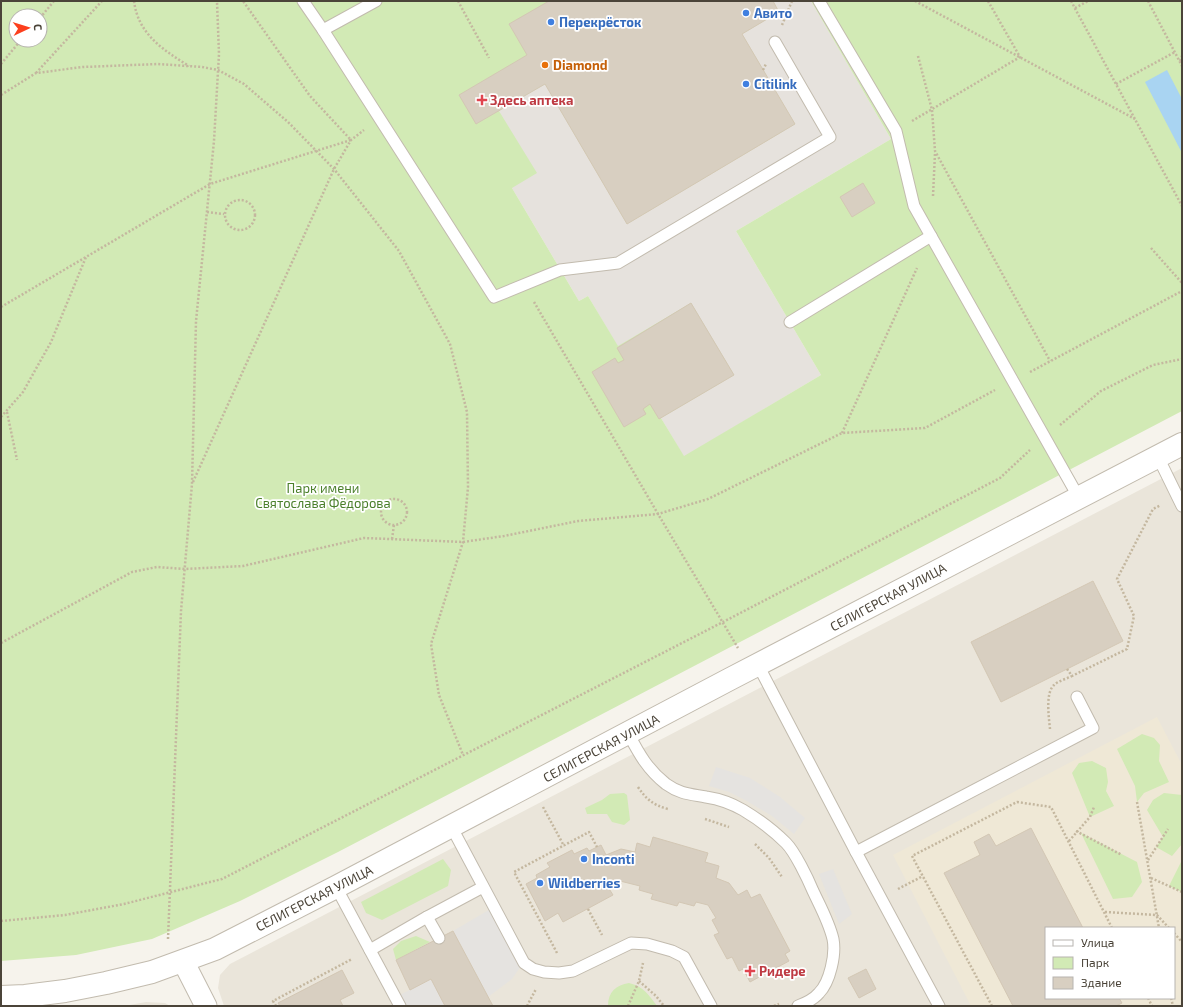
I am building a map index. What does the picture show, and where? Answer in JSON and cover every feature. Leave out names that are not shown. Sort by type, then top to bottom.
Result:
[{"type":"street","name":"СЕЛИГЕРСКАЯ УЛИЦА","points":[[1,997],[52,993],[106,983],[152,972],[215,949],[1182,444]]},
{"type":"street","points":[[183,961],[206,1006]]},
{"type":"lane","points":[[304,1],[494,297],[560,270],[618,263],[830,137],[775,42]]},
{"type":"lane","points":[[324,30],[376,1]]},
{"type":"lane","points":[[818,1],[896,131],[914,206],[1078,498]]},
{"type":"lane","points":[[790,322],[931,236]]},
{"type":"lane","points":[[1158,457],[1180,502]]},
{"type":"lane","points":[[758,665],[939,1006]]},
{"type":"lane","points":[[856,852],[1093,728],[1077,697]]},
{"type":"lane","points":[[628,733],[652,772],[667,784],[680,793],[725,801],[742,810],[767,827],[788,844],[808,880],[823,912],[833,939],[833,955],[826,982],[820,993],[808,1002],[798,1006]]},
{"type":"lane","points":[[451,826],[524,963],[533,969],[544,972],[559,973],[573,971],[631,943],[646,944],[672,951],[684,957],[711,1006]]},
{"type":"lane","points":[[336,887],[400,1006]]},
{"type":"lane","points":[[370,950],[483,887]]},
{"type":"lane","points":[[427,917],[438,938]]},
{"type":"path","points":[[1,95],[36,74],[102,1]]},
{"type":"path","points":[[134,1],[135,8],[146,33],[164,50],[189,66]]},
{"type":"path","points":[[168,938],[181,612],[192,484],[196,321],[214,141],[219,54],[217,1]]},
{"type":"path","points":[[243,1],[310,96],[352,140]]},
{"type":"path","points":[[458,1],[489,58]]},
{"type":"path","points":[[915,1],[1135,119]]},
{"type":"path","points":[[988,1],[1020,57]]},
{"type":"path","points":[[1071,1],[1182,206]]},
{"type":"path","points":[[1075,8],[1088,1]]},
{"type":"path","points":[[1148,1],[1182,66]]},
{"type":"path","points":[[1,64],[14,48]]},
{"type":"path","points":[[1116,84],[1175,52]]},
{"type":"path","points":[[918,56],[932,110],[935,151],[1050,361]]},
{"type":"path","points":[[1180,61],[1182,56]]},
{"type":"path","points":[[896,131],[1020,57]]},
{"type":"path","points":[[36,74],[83,67],[158,64],[202,67],[218,70],[244,84],[288,122],[334,169],[399,251],[450,344],[467,412],[468,487],[463,542],[431,644],[439,695],[463,755]]},
{"type":"path","points":[[192,484],[334,169],[352,140],[357,136]]},
{"type":"path","points":[[1,307],[210,184],[352,140]]},
{"type":"path","points":[[241,200],[249,202],[254,208],[255,216],[252,224],[246,229],[238,230],[231,228],[226,222],[224,214],[227,206],[233,201],[241,200]]},
{"type":"path","points":[[207,212],[224,214]]},
{"type":"path","points":[[842,433],[931,236]]},
{"type":"path","points":[[1151,248],[1182,283]]},
{"type":"path","points":[[1,417],[23,392],[51,342],[86,257]]},
{"type":"path","points":[[524,285],[739,649]]},
{"type":"path","points":[[1,643],[132,572],[157,567],[185,569],[243,566],[364,538],[463,542],[578,522],[658,514],[708,499],[842,433],[925,428],[1182,291]]},
{"type":"path","points":[[1,921],[65,915],[124,904],[222,878],[723,622],[1000,478],[1044,437],[1101,391],[1153,365],[1182,359]]},
{"type":"path","points":[[7,411],[17,460]]},
{"type":"path","points":[[390,499],[397,499],[407,508],[407,515],[403,521],[397,525],[394,525],[384,522],[381,516],[381,509],[384,503],[390,499]]},
{"type":"path","points":[[1067,669],[1072,676],[1127,649],[1134,616],[1117,579],[1153,509],[1180,502]]},
{"type":"path","points":[[392,539],[394,525]]},
{"type":"path","points":[[637,786],[645,798],[659,807],[673,811]]},
{"type":"path","points":[[992,1006],[912,856],[1017,802],[1051,807],[1112,927]]},
{"type":"path","points":[[1137,802],[1159,927]]},
{"type":"path","points":[[543,807],[564,846]]},
{"type":"path","points":[[1069,842],[1076,831],[1090,817],[1094,807]]},
{"type":"path","points":[[702,818],[728,826],[734,830]]},
{"type":"path","points":[[1148,860],[1168,829]]},
{"type":"path","points":[[1076,831],[1122,854]]},
{"type":"path","points":[[558,955],[514,872],[589,832],[597,847]]},
{"type":"path","points":[[750,840],[769,858],[784,879]]},
{"type":"path","points":[[908,884],[923,876]]},
{"type":"path","points":[[1150,878],[1182,892]]},
{"type":"path","points":[[588,909],[603,938]]},
{"type":"path","points":[[1104,912],[1157,915],[1168,927]]},
{"type":"path","points":[[628,1006],[639,981],[646,944]]},
{"type":"path","points":[[276,1006],[273,1001],[370,950]]},
{"type":"path","points":[[639,981],[656,996],[664,1006]]},
{"type":"path","points":[[774,1006],[781,1003]]},
{"type":"shaded area","points":[[773,1],[811,1],[891,139],[736,231],[821,375],[684,457],[661,418],[734,375],[691,304],[618,347],[588,296],[579,301],[512,188],[499,111],[545,84],[627,223],[742,34],[779,11]]},
{"type":"shaded area","points":[[1182,468],[1182,1006],[224,1006],[218,988],[220,975],[230,964]]},
{"type":"shaded area","points":[[1157,717],[1182,765],[1182,1006],[971,1006],[893,855]]},
{"type":"shaded area","points":[[716,767],[750,778],[780,797],[805,818],[794,834],[772,816],[745,800],[729,792],[709,786]]},
{"type":"shaded area","points":[[833,869],[852,914],[839,924],[819,874]]},
{"type":"shaded area","points":[[494,907],[523,963],[512,979],[488,997],[453,931]]},
{"type":"shaded area","points":[[431,979],[445,1006],[400,1006],[396,997]]},
{"type":"shaded area","points":[[146,1002],[165,1003],[170,1006],[124,1006]]},
{"type":"green space","name":"Парк имени Святослава Фёдорова","points":[[1,1],[773,1],[779,12],[742,34],[795,124],[627,224],[545,84],[499,111],[537,173],[512,188],[579,301],[588,296],[618,346],[691,303],[734,375],[661,418],[684,456],[821,375],[736,231],[891,139],[811,1],[1182,1],[1182,411],[338,852],[240,901],[152,939],[76,955],[1,961]]},
{"type":"green space","points":[[1142,734],[1154,738],[1160,745],[1159,761],[1169,782],[1144,793],[1137,802],[1135,786],[1117,749]]},
{"type":"green space","points":[[1092,761],[1106,768],[1108,782],[1106,791],[1114,806],[1090,817],[1072,773],[1079,763]]},
{"type":"green space","points":[[624,793],[627,795],[630,820],[624,825],[612,822],[607,814],[587,814],[585,808],[602,800],[610,794]]},
{"type":"green space","points":[[1164,793],[1182,795],[1182,844],[1172,856],[1156,847],[1163,837],[1147,810],[1153,800]]},
{"type":"green space","points":[[1081,833],[1137,862],[1142,882],[1132,897],[1113,899]]},
{"type":"green space","points":[[443,859],[451,870],[448,886],[382,920],[366,913],[361,902]]},
{"type":"green space","points":[[1182,860],[1182,892],[1169,886]]},
{"type":"green space","points":[[416,936],[430,942],[396,960],[393,949],[401,941]]},
{"type":"green space","points":[[629,983],[642,989],[657,1006],[608,1006],[611,993],[620,985]]},
{"type":"water","points":[[1167,70],[1182,99],[1182,153],[1145,82]]},
{"type":"building","points":[[549,1],[773,1],[779,12],[742,34],[795,124],[627,224],[545,84],[476,124],[459,95],[527,55],[509,24]]},
{"type":"building","points":[[863,183],[875,203],[852,217],[840,197]]},
{"type":"building","points":[[691,303],[734,375],[659,419],[650,404],[643,409],[646,414],[624,427],[592,372],[615,358],[618,363],[624,360],[617,348]]},
{"type":"building","points":[[1093,581],[1123,641],[1001,702],[971,642]]},
{"type":"building","points":[[1031,828],[1082,927],[1045,927],[1045,999],[1120,999],[1122,1003],[1116,1006],[1013,1006],[944,873],[980,855],[974,842],[989,834],[996,846]]},
{"type":"building","points":[[653,837],[708,853],[705,862],[719,866],[716,878],[729,883],[738,895],[747,890],[751,898],[760,894],[790,951],[785,954],[789,961],[750,982],[743,969],[739,971],[732,957],[727,959],[714,935],[719,933],[712,920],[716,918],[708,905],[696,902],[694,906],[679,902],[677,906],[651,899],[653,894],[639,890],[640,886],[620,881],[608,887],[613,895],[563,922],[558,913],[545,921],[526,884],[537,878],[536,875],[550,867],[547,863],[572,850],[574,854],[587,848],[589,851],[601,845],[606,855],[621,849],[635,852],[637,843],[650,847]]},
{"type":"building","points":[[453,931],[493,1006],[445,1006],[431,979],[410,990],[396,960]]},
{"type":"building","points":[[866,969],[876,989],[859,998],[848,978]]},
{"type":"building","points":[[342,970],[354,993],[340,1000],[343,1006],[280,1006],[278,1003]]},
{"type":"place","name":"Авито","points":[[746,13]]},
{"type":"place","name":"Перекрёсток","points":[[551,22]]},
{"type":"place","name":"Diamond","points":[[545,65]]},
{"type":"place","name":"Citilink","points":[[746,84]]},
{"type":"place","name":"Здесь аптека","points":[[482,100]]},
{"type":"place","name":"Inconti","points":[[584,859]]},
{"type":"place","name":"Wildberries","points":[[540,883]]},
{"type":"place","name":"Ридере","points":[[750,971]]}]
